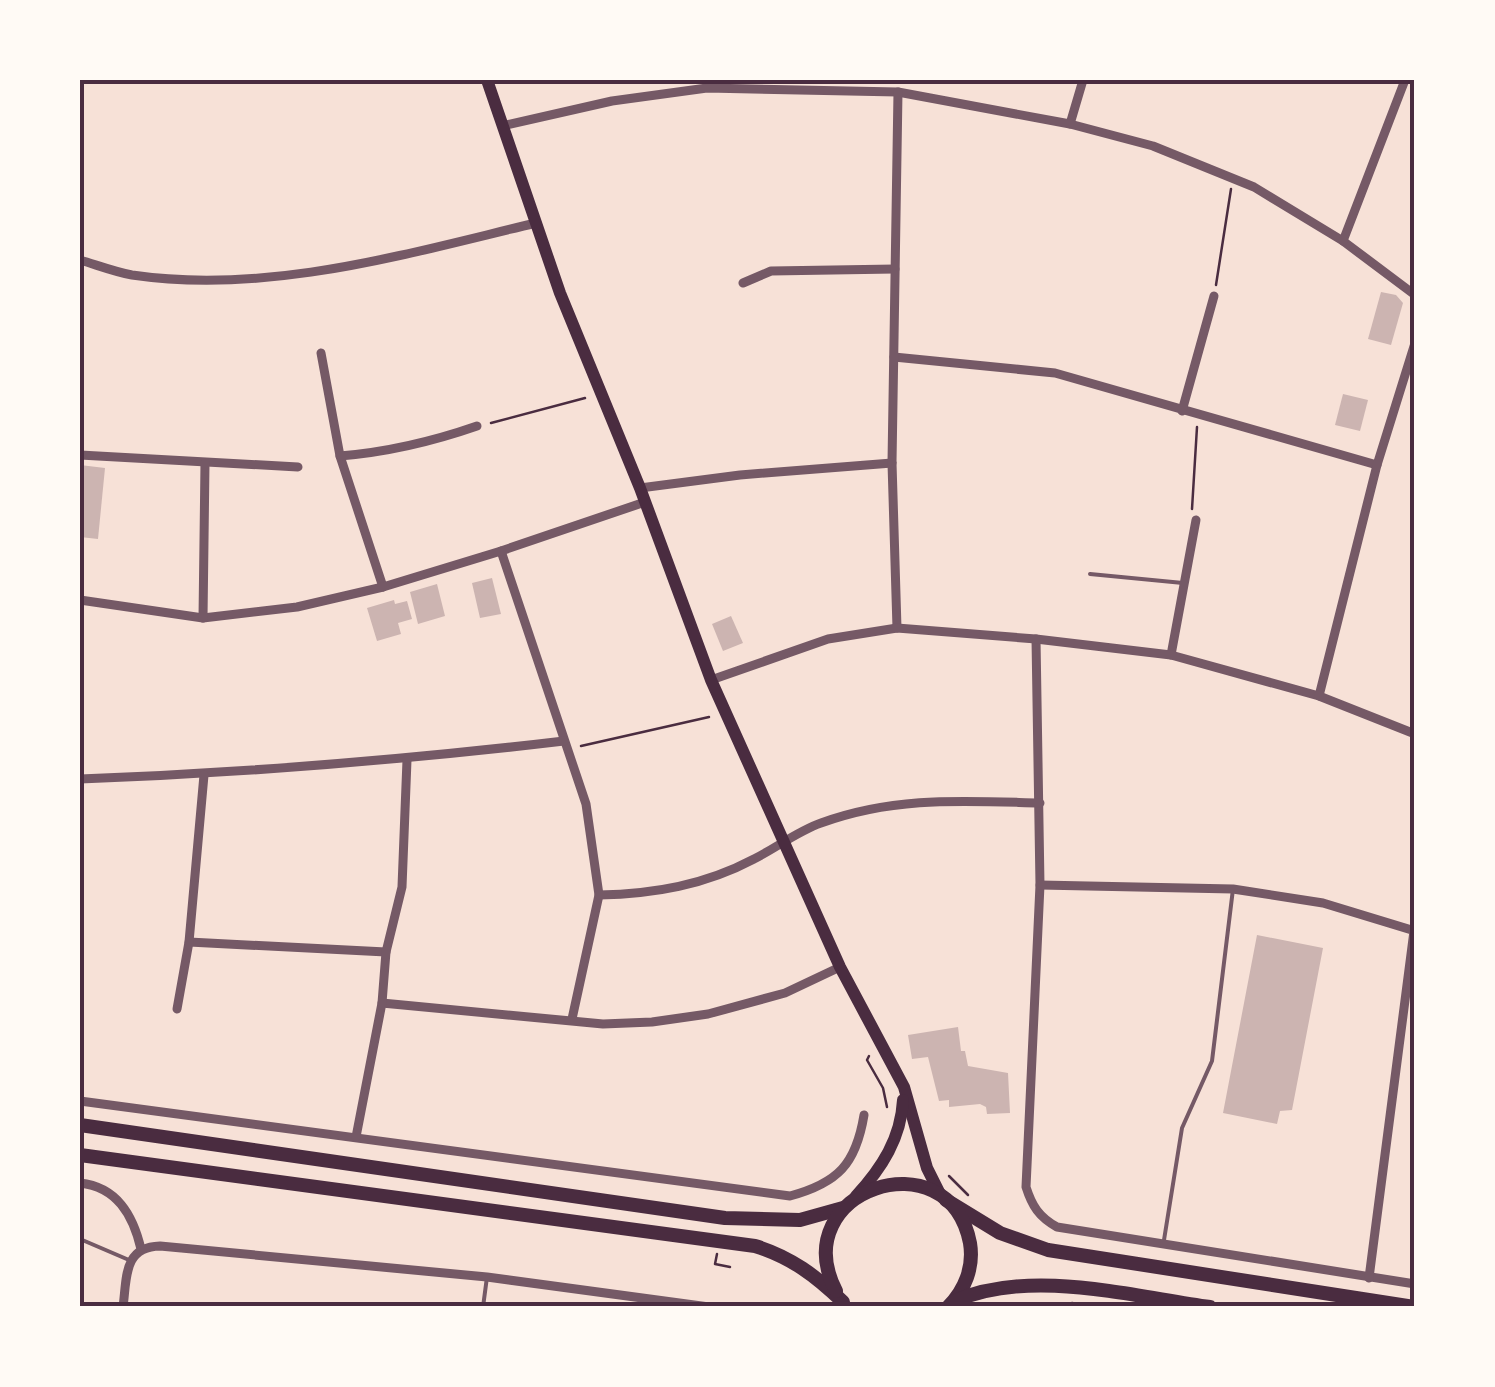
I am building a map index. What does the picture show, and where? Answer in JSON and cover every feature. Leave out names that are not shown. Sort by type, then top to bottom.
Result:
[{"type":"highway","points":[[80,1125],[725,1218],[800,1220],[844,1208]]},
{"type":"highway","points":[[80,1155],[755,1246],[804,1268],[846,1304]]},
{"type":"highway","points":[[846,1304],[830,1280],[826,1250],[835,1221],[856,1196],[876,1186],[898,1183],[920,1186],[1000,1233],[1048,1250],[1414,1307]]},
{"type":"highway","points":[[943,1198],[966,1229],[971,1251],[968,1274],[951,1304]]},
{"type":"highway","points":[[951,1304],[989,1289],[1024,1284],[1210,1307]]},
{"type":"main road","points":[[487,80],[536,223],[711,680],[840,967],[904,1087],[927,1168],[943,1198]]},
{"type":"main road","points":[[856,1196],[893,1144],[902,1116],[904,1087]]},
{"type":"street","points":[[1070,124],[1083,80]]},
{"type":"street","points":[[1343,241],[1405,80]]},
{"type":"street","points":[[502,126],[707,84],[898,92],[1070,124],[1152,146],[1254,187],[1343,241],[1415,295]]},
{"type":"street","points":[[896,628],[892,463],[898,92]]},
{"type":"street","points":[[80,260],[130,275],[234,280],[356,266],[536,223]]},
{"type":"street","points":[[743,283],[771,271],[894,269]]},
{"type":"street","points":[[1182,411],[1214,296]]},
{"type":"street","points":[[1319,696],[1377,465],[1415,343]]},
{"type":"street","points":[[321,353],[340,456],[383,586]]},
{"type":"street","points":[[894,357],[1055,373],[1377,465]]},
{"type":"street","points":[[340,456],[389,452],[478,426]]},
{"type":"street","points":[[80,454],[298,467]]},
{"type":"street","points":[[203,618],[205,463]]},
{"type":"street","points":[[640,488],[740,475],[892,463]]},
{"type":"street","points":[[80,600],[203,618],[297,607],[501,551],[645,502]]},
{"type":"street","points":[[1171,654],[1196,520]]},
{"type":"street","points":[[501,551],[586,804],[599,895],[572,1020]]},
{"type":"street","points":[[711,680],[828,639],[896,628],[1171,654],[1319,696],[1415,734]]},
{"type":"street","points":[[1036,639],[1040,885],[1026,1187],[1031,1203],[1043,1219],[1057,1227],[1415,1284]]},
{"type":"street","points":[[80,779],[407,760],[565,745]]},
{"type":"street","points":[[356,1137],[382,1003],[386,952],[402,887],[407,760]]},
{"type":"street","points":[[177,1009],[189,942],[204,774]]},
{"type":"street","points":[[599,895],[644,894],[714,877],[817,824],[865,809],[921,800],[1040,804]]},
{"type":"street","points":[[1040,885],[1233,888],[1323,903],[1415,931],[1370,1278]]},
{"type":"street","points":[[189,942],[386,952]]},
{"type":"street","points":[[382,1003],[604,1024],[708,1014],[786,993],[840,967]]},
{"type":"street","points":[[80,1100],[790,1196],[820,1188],[847,1166],[860,1142],[864,1116]]},
{"type":"street","points":[[80,1183],[94,1184],[123,1205],[135,1222],[141,1249]]},
{"type":"street","points":[[123,1307],[130,1260],[141,1249],[160,1246],[487,1277],[709,1307]]},
{"type":"lane","points":[[1090,574],[1183,583]]},
{"type":"lane","points":[[1163,1244],[1182,1128],[1212,1061],[1233,888]]},
{"type":"lane","points":[[80,1239],[130,1260]]},
{"type":"lane","points":[[483,1307],[487,1277]]},
{"type":"path","points":[[1214,296],[1232,178]]},
{"type":"path","points":[[478,426],[601,394]]},
{"type":"path","points":[[1196,520],[1192,510],[1197,416]]},
{"type":"path","points":[[565,745],[725,713]]},
{"type":"path","points":[[945,1172],[969,1196]]},
{"type":"path","points":[[718,1252],[715,1264],[730,1267]]},
{"type":"path","points":[[1066,1302],[1095,1307]]},
{"type":"building","points":[[1381,292],[1396,295],[1403,303],[1391,345],[1368,339]]},
{"type":"building","points":[[1343,394],[1368,400],[1360,431],[1335,425]]},
{"type":"building","points":[[80,465],[105,468],[98,539],[80,537]]},
{"type":"building","points":[[492,578],[501,614],[480,618],[472,583]]},
{"type":"building","points":[[437,584],[445,616],[418,624],[410,592]]},
{"type":"building","points":[[394,600],[395,604],[407,601],[412,619],[398,623],[401,634],[377,641],[367,608]]},
{"type":"building","points":[[731,616],[743,643],[723,651],[712,624]]},
{"type":"building","points":[[1257,935],[1323,948],[1292,1110],[1280,1111],[1277,1124],[1223,1113]]},
{"type":"building","points":[[958,1027],[961,1051],[965,1051],[968,1066],[1008,1073],[1010,1113],[987,1114],[986,1107],[980,1104],[949,1107],[949,1100],[939,1101],[928,1057],[912,1059],[908,1035]]}]
